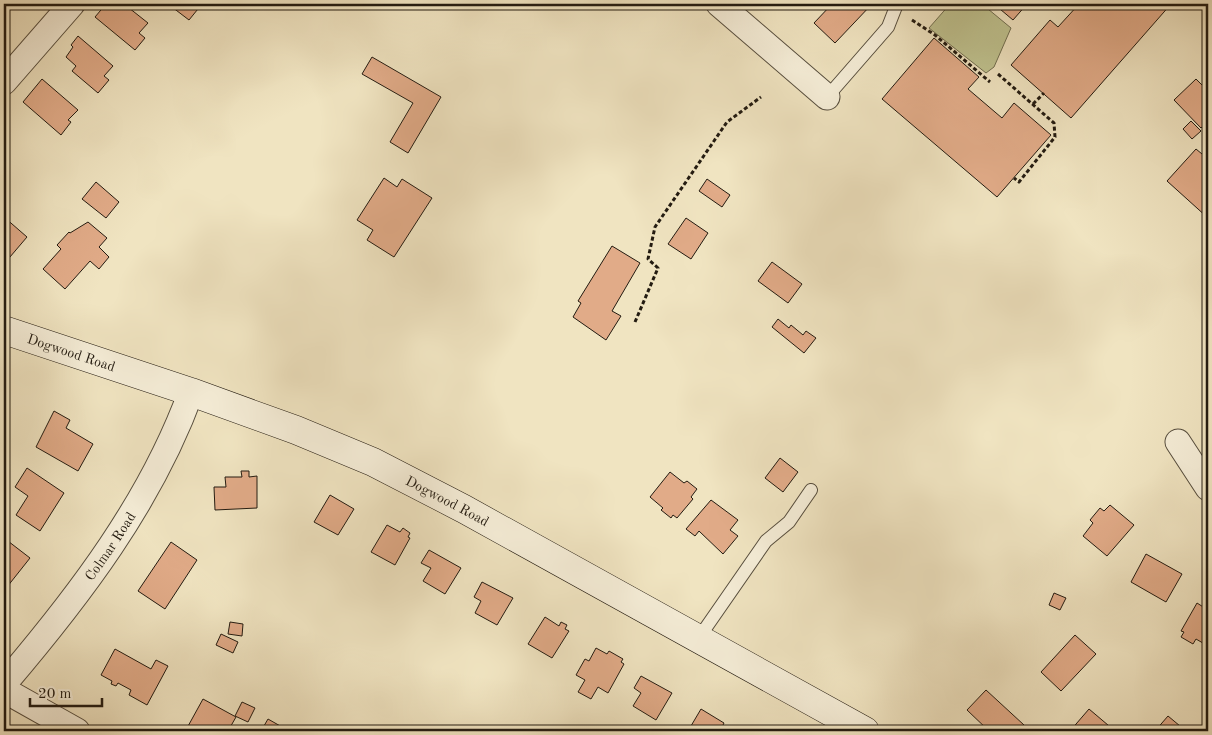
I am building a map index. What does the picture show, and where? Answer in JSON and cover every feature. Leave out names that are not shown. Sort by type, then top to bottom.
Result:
[{"type":"main road","name":"Dogwood Road","points":[[4,330],[191,392],[296,430],[373,462],[459,506],[865,731]]},
{"type":"street","points":[[4,82],[72,4]]},
{"type":"street","points":[[719,4],[827,97]]},
{"type":"street","name":"Colmar Road","points":[[4,684],[53,626],[95,570],[139,499],[177,431],[191,392]]},
{"type":"street","points":[[1178,442],[1208,488]]},
{"type":"street","points":[[4,690],[76,731]]},
{"type":"lane","points":[[827,97],[888,26],[897,4]]},
{"type":"lane","points":[[698,638],[766,541],[788,522],[811,490]]},
{"type":"path","points":[[912,20],[935,35],[990,82]]},
{"type":"path","points":[[998,74],[1054,123],[1056,137],[1019,182],[1014,178]]},
{"type":"path","points":[[1033,104],[1044,93]]},
{"type":"path","points":[[636,322],[658,268],[648,259],[655,227],[727,122],[761,98]]},
{"type":"green space","points":[[950,4],[982,4],[1011,28],[994,67],[986,73],[929,28]]},
{"type":"building","points":[[106,4],[124,4],[148,23],[139,33],[145,38],[135,50],[95,17]]},
{"type":"building","points":[[168,4],[202,4],[189,20]]},
{"type":"building","points":[[832,4],[872,4],[835,43],[814,23]]},
{"type":"building","points":[[994,4],[1027,4],[1013,20]]},
{"type":"building","points":[[1079,4],[1171,4],[1071,118],[1011,65],[1050,20],[1058,27]]},
{"type":"building","points":[[78,36],[113,66],[104,76],[109,80],[98,93],[72,71],[76,66],[66,57],[73,47],[71,45]]},
{"type":"building","points":[[934,38],[979,77],[968,89],[1002,118],[1014,103],[1051,135],[997,197],[882,99]]},
{"type":"building","points":[[372,57],[441,97],[408,153],[390,142],[413,103],[362,74]]},
{"type":"building","points":[[42,79],[78,110],[68,120],[71,122],[61,135],[23,102]]},
{"type":"building","points":[[1196,79],[1208,91],[1208,121],[1201,128],[1174,100]]},
{"type":"building","points":[[1191,121],[1201,131],[1192,139],[1183,129]]},
{"type":"building","points":[[1196,149],[1208,159],[1208,218],[1167,181]]},
{"type":"building","points":[[384,178],[397,187],[402,179],[432,198],[394,257],[367,240],[373,230],[357,220]]},
{"type":"building","points":[[707,179],[730,195],[722,207],[699,191]]},
{"type":"building","points":[[96,182],[119,202],[106,218],[82,199]]},
{"type":"building","points":[[4,217],[27,237],[4,264]]},
{"type":"building","points":[[686,218],[708,233],[691,259],[668,244]]},
{"type":"building","points":[[88,222],[107,238],[99,247],[109,257],[99,269],[90,261],[65,289],[43,269],[61,249],[57,245],[69,232]]},
{"type":"building","points":[[612,246],[640,263],[612,311],[621,316],[606,340],[573,317],[581,303],[578,301]]},
{"type":"building","points":[[772,262],[802,284],[788,303],[758,281]]},
{"type":"building","points":[[778,319],[789,328],[791,325],[803,335],[806,331],[816,338],[804,353],[772,327]]},
{"type":"building","points":[[54,411],[70,420],[66,428],[93,444],[78,471],[36,447]]},
{"type":"building","points":[[780,458],[798,472],[783,492],[765,478]]},
{"type":"building","points":[[27,468],[64,493],[40,531],[16,515],[28,496],[15,487]]},
{"type":"building","points":[[241,471],[249,471],[249,477],[257,476],[257,508],[215,510],[214,487],[226,487],[225,477],[242,477]]},
{"type":"building","points":[[670,472],[684,483],[687,481],[697,489],[691,497],[693,499],[677,518],[673,515],[671,518],[650,497]]},
{"type":"building","points":[[330,495],[354,509],[338,535],[314,522]]},
{"type":"building","points":[[711,500],[738,520],[730,530],[738,536],[723,554],[699,531],[695,536],[686,529]]},
{"type":"building","points":[[1110,505],[1134,525],[1107,556],[1083,536],[1093,523],[1090,520],[1100,508],[1104,511]]},
{"type":"building","points":[[387,525],[400,532],[403,528],[410,533],[408,537],[410,538],[395,565],[371,552]]},
{"type":"building","points":[[4,538],[30,558],[7,587],[4,584]]},
{"type":"building","points":[[171,542],[197,560],[165,609],[138,591]]},
{"type":"building","points":[[429,550],[461,568],[445,594],[423,581],[431,568],[421,563]]},
{"type":"building","points":[[1146,554],[1182,574],[1166,602],[1131,582]]},
{"type":"building","points":[[482,582],[513,598],[497,625],[475,613],[481,601],[474,597]]},
{"type":"building","points":[[1054,593],[1066,598],[1060,610],[1049,605]]},
{"type":"building","points":[[1197,603],[1208,610],[1208,646],[1196,639],[1193,644],[1181,637],[1184,632],[1181,631]]},
{"type":"building","points":[[545,617],[559,626],[561,622],[567,625],[565,629],[569,631],[552,658],[528,644]]},
{"type":"building","points":[[230,622],[243,624],[242,636],[228,634]]},
{"type":"building","points":[[221,634],[238,642],[233,653],[216,645]]},
{"type":"building","points":[[1075,635],[1096,654],[1061,691],[1041,672]]},
{"type":"building","points":[[596,648],[607,654],[609,651],[623,659],[621,662],[624,664],[608,693],[598,687],[591,699],[578,692],[585,680],[576,675],[585,659],[589,661]]},
{"type":"building","points":[[115,649],[151,669],[156,660],[168,666],[147,705],[129,695],[131,690],[118,683],[116,686],[111,684],[112,681],[101,675]]},
{"type":"building","points":[[641,676],[672,693],[656,720],[633,706],[641,693],[634,688]]},
{"type":"building","points":[[986,690],[1024,725],[1018,731],[989,731],[967,710]]},
{"type":"building","points":[[203,699],[236,717],[228,731],[193,731],[187,728]]},
{"type":"building","points":[[242,702],[255,708],[248,722],[235,716]]},
{"type":"building","points":[[701,709],[724,723],[720,731],[688,731]]},
{"type":"building","points":[[1089,709],[1115,731],[1070,731]]},
{"type":"building","points":[[1168,716],[1186,731],[1155,731]]},
{"type":"building","points":[[268,719],[289,731],[261,731]]}]
